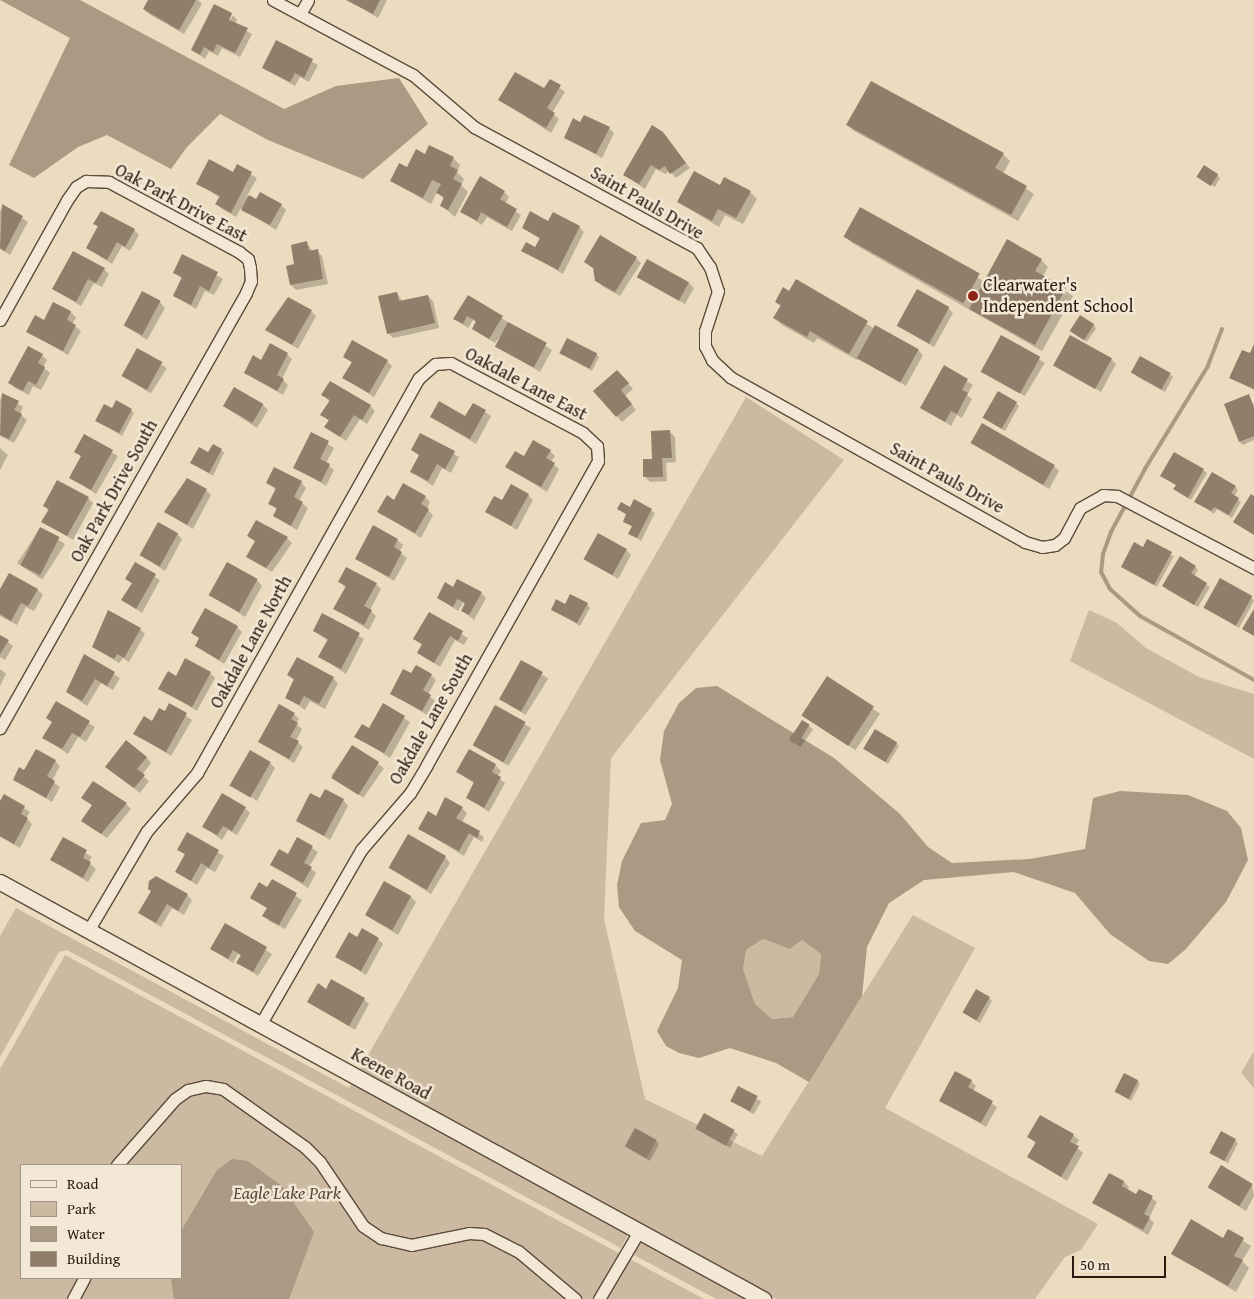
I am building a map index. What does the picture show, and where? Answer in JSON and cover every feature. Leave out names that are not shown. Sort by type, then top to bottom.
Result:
[{"type":"main road","name":"Keene Road","points":[[0,882],[763,1299]]},
{"type":"street","name":"Saint Pauls Drive","points":[[273,0],[413,75],[474,127],[697,248],[710,267],[718,291],[705,331],[705,346],[712,360],[730,377],[1025,542],[1042,547],[1055,546],[1064,538],[1080,508],[1103,495],[1117,496],[1254,568]]},
{"type":"street","points":[[300,14],[308,0]]},
{"type":"street","name":"Oak Park Drive East","points":[[0,320],[76,187],[86,181],[109,182],[239,252],[248,259],[250,268]]},
{"type":"street","name":"Oak Park Drive South","points":[[0,728],[246,293],[251,280],[250,268]]},
{"type":"street","name":"Oakdale Lane East","points":[[435,364],[451,363],[583,433],[597,446]]},
{"type":"street","name":"Oakdale Lane North","points":[[88,931],[133,850],[197,773],[419,378],[435,364]]},
{"type":"street","name":"Oakdale Lane South","points":[[260,1025],[361,850],[410,792],[427,765],[598,460],[597,446]]},
{"type":"street","points":[[118,1164],[175,1099],[188,1090],[206,1086],[222,1089],[304,1147],[320,1162],[363,1226],[382,1238],[411,1245],[469,1233],[484,1234],[518,1250],[575,1299]]},
{"type":"street","points":[[599,1299],[639,1231]]},
{"type":"street","points":[[73,1299],[83,1279]]},
{"type":"green space","points":[[746,397],[844,460],[611,758],[604,919],[645,1099],[762,1156],[913,915],[975,948],[885,1108],[1098,1224],[1081,1250],[1065,1257],[1035,1299],[776,1299],[359,1071]]},
{"type":"green space","points":[[1089,610],[1117,623],[1146,648],[1199,677],[1254,694],[1254,759],[1070,661]]},
{"type":"green space","points":[[16,908],[349,1088],[353,1082],[629,1233],[621,1248],[67,950],[59,952],[0,1057],[0,936]]},
{"type":"green space","points":[[763,939],[790,949],[802,940],[821,954],[819,974],[793,1017],[772,1019],[755,1004],[743,969],[746,950]]},
{"type":"green space","name":"Eagle Lake Park","points":[[65,955],[704,1299],[0,1299],[0,1069]]},
{"type":"green space","points":[[1254,1051],[1254,1088],[1241,1073]]},
{"type":"green space","points":[[642,1240],[749,1299],[716,1299],[634,1255]]},
{"type":"water","points":[[0,0],[80,0],[284,109],[336,86],[399,78],[428,124],[363,179],[268,140],[220,114],[187,147],[171,169],[107,135],[78,147],[34,178],[9,165],[70,38]]},
{"type":"water","points":[[717,686],[834,758],[900,814],[928,847],[952,863],[1030,859],[1085,849],[1093,798],[1120,791],[1188,795],[1227,811],[1241,828],[1248,860],[1226,902],[1185,950],[1168,964],[1149,961],[1110,934],[1075,893],[1014,872],[924,880],[889,903],[867,947],[862,996],[809,1082],[776,1063],[730,1048],[699,1058],[679,1053],[666,1046],[657,1031],[678,988],[682,960],[635,931],[619,907],[617,885],[622,861],[641,823],[665,820],[672,804],[660,760],[664,731],[679,703],[696,688]],"holes":[[[763,939],[790,949],[802,940],[821,954],[819,974],[793,1017],[772,1019],[755,1004],[743,969],[746,950]]]},
{"type":"water","points":[[232,1159],[248,1161],[282,1186],[314,1232],[289,1299],[174,1299],[171,1279],[182,1279],[182,1229],[217,1170]]},
{"type":"building","points":[[148,0],[196,0],[179,30],[143,9]]},
{"type":"building","points":[[346,0],[380,0],[373,14]]},
{"type":"building","points":[[214,4],[232,13],[229,20],[248,28],[235,53],[217,44],[213,52],[204,47],[200,55],[191,50]]},
{"type":"building","points":[[276,40],[313,59],[304,78],[295,73],[290,82],[262,68]]},
{"type":"building","points":[[515,72],[544,88],[550,79],[561,85],[547,108],[555,113],[546,128],[498,100]]},
{"type":"building","points":[[871,81],[1004,153],[995,168],[1027,186],[1011,215],[846,125]]},
{"type":"building","points":[[584,115],[610,127],[596,154],[564,138],[573,118],[580,122]]},
{"type":"building","points":[[652,125],[663,132],[686,163],[670,174],[665,166],[659,170],[651,165],[639,184],[623,175]]},
{"type":"building","points":[[429,145],[454,157],[450,166],[458,170],[453,179],[462,184],[448,210],[440,206],[444,197],[436,193],[441,184],[432,180],[423,198],[390,181],[399,163],[407,167],[416,149],[425,154]]},
{"type":"building","points":[[209,159],[233,172],[237,164],[252,172],[231,213],[215,204],[220,196],[196,184]]},
{"type":"building","points":[[1204,165],[1218,174],[1211,186],[1196,177]]},
{"type":"building","points":[[694,171],[720,185],[724,177],[751,191],[736,218],[718,209],[712,221],[677,202]]},
{"type":"building","points":[[480,176],[505,191],[500,199],[517,209],[507,227],[481,212],[477,221],[460,212]]},
{"type":"building","points":[[260,192],[282,204],[270,225],[241,210],[249,195],[256,199]]},
{"type":"building","points":[[2,204],[23,216],[5,251],[0,248]]},
{"type":"building","points":[[860,207],[980,273],[963,303],[844,237]]},
{"type":"building","points":[[101,211],[135,229],[125,247],[117,242],[107,260],[86,248],[98,226],[93,224]]},
{"type":"building","points":[[530,211],[548,221],[553,212],[580,226],[558,270],[521,251],[526,242],[535,247],[540,238],[522,228]]},
{"type":"building","points":[[600,235],[637,257],[615,292],[595,281],[593,268],[584,262]]},
{"type":"building","points":[[1007,239],[1042,259],[1035,271],[1066,288],[1035,345],[969,309]]},
{"type":"building","points":[[307,241],[309,251],[318,249],[323,279],[290,285],[286,266],[294,264],[291,245]]},
{"type":"building","points":[[73,251],[105,268],[96,283],[88,279],[76,302],[52,289]]},
{"type":"building","points":[[182,254],[218,272],[209,291],[200,286],[191,305],[173,296],[182,277],[173,273]]},
{"type":"building","points":[[647,259],[689,282],[679,301],[637,277]]},
{"type":"building","points":[[796,279],[868,321],[849,354],[810,331],[807,337],[773,318],[781,305],[775,302],[783,287],[789,291]]},
{"type":"building","points":[[917,289],[949,307],[929,344],[897,326]]},
{"type":"building","points":[[142,291],[161,301],[142,335],[124,325]]},
{"type":"building","points":[[397,292],[399,301],[428,295],[435,323],[387,334],[378,296]]},
{"type":"building","points":[[468,295],[503,316],[489,339],[472,329],[476,321],[467,316],[463,324],[453,319]]},
{"type":"building","points":[[288,297],[312,310],[292,345],[265,330]]},
{"type":"building","points":[[53,302],[71,311],[67,320],[76,325],[63,351],[26,332],[35,315],[44,320]]},
{"type":"building","points":[[1080,315],[1094,324],[1084,340],[1070,331]]},
{"type":"building","points":[[508,322],[547,343],[534,367],[495,347]]},
{"type":"building","points":[[875,325],[919,349],[900,382],[857,358]]},
{"type":"building","points":[[1001,335],[1040,357],[1020,394],[981,372]]},
{"type":"building","points":[[1070,335],[1112,358],[1095,389],[1053,366]]},
{"type":"building","points":[[567,338],[597,353],[590,369],[559,353]]},
{"type":"building","points":[[352,340],[388,360],[369,393],[342,378],[352,362],[343,357]]},
{"type":"building","points":[[270,343],[288,353],[277,375],[284,379],[277,391],[244,373],[253,355],[261,360]]},
{"type":"building","points":[[1254,344],[1254,389],[1229,378],[1242,350],[1250,353]]},
{"type":"building","points":[[28,346],[43,354],[38,363],[45,367],[36,385],[28,381],[23,391],[8,383]]},
{"type":"building","points":[[137,348],[162,362],[147,390],[121,376]]},
{"type":"building","points":[[1140,356],[1171,373],[1161,390],[1131,373]]},
{"type":"building","points":[[944,365],[968,379],[962,390],[968,393],[957,414],[951,411],[945,422],[920,408]]},
{"type":"building","points":[[617,370],[629,383],[621,390],[632,404],[616,417],[593,391]]},
{"type":"building","points":[[330,381],[371,405],[362,420],[354,415],[340,437],[324,427],[329,420],[320,415],[330,400],[321,395]]},
{"type":"building","points":[[234,387],[263,404],[252,423],[223,406]]},
{"type":"building","points":[[998,391],[1017,402],[1002,429],[982,418]]},
{"type":"building","points":[[2,393],[19,401],[14,410],[22,414],[9,439],[0,435]]},
{"type":"building","points":[[1249,394],[1254,408],[1254,436],[1239,442],[1224,404]]},
{"type":"building","points":[[116,400],[132,409],[119,433],[95,421],[104,404],[112,408]]},
{"type":"building","points":[[439,401],[465,416],[473,403],[486,410],[470,439],[430,417]]},
{"type":"building","points":[[982,423],[1055,465],[1043,485],[970,443]]},
{"type":"building","points":[[670,430],[672,458],[662,458],[663,477],[643,477],[643,459],[652,459],[651,431]]},
{"type":"building","points":[[311,432],[329,441],[320,459],[330,464],[321,482],[293,468]]},
{"type":"building","points":[[420,433],[455,451],[445,469],[437,464],[428,481],[410,472],[419,455],[411,450]]},
{"type":"building","points":[[84,434],[113,450],[91,490],[69,478],[81,456],[74,452]]},
{"type":"building","points":[[533,440],[551,450],[546,458],[555,463],[541,487],[505,467],[515,451],[524,456]]},
{"type":"building","points":[[213,444],[222,449],[209,473],[190,463],[199,447],[208,452]]},
{"type":"building","points":[[1174,452],[1204,469],[1188,498],[1173,489],[1176,485],[1160,476]]},
{"type":"building","points":[[274,467],[302,481],[294,497],[303,502],[291,526],[273,516],[277,508],[268,504],[276,488],[266,483]]},
{"type":"building","points":[[1212,472],[1236,486],[1231,493],[1239,498],[1229,515],[1214,507],[1211,511],[1194,502]]},
{"type":"building","points":[[187,478],[207,489],[187,525],[164,512]]},
{"type":"building","points":[[57,480],[89,497],[67,536],[41,522],[49,509],[43,506]]},
{"type":"building","points":[[403,483],[426,496],[421,504],[429,509],[415,533],[377,512],[387,495],[394,500]]},
{"type":"building","points":[[511,484],[529,494],[511,526],[485,512],[494,496],[502,500]]},
{"type":"building","points":[[1251,494],[1254,496],[1254,535],[1233,522]]},
{"type":"building","points":[[634,499],[652,509],[637,538],[628,534],[632,526],[623,522],[626,514],[617,509],[621,502],[630,507]]},
{"type":"building","points":[[256,520],[288,537],[266,568],[246,557],[255,541],[247,536]]},
{"type":"building","points":[[158,522],[178,533],[160,566],[140,555]]},
{"type":"building","points":[[373,525],[398,539],[394,547],[402,552],[389,577],[355,559]]},
{"type":"building","points":[[40,527],[60,537],[40,575],[20,565]]},
{"type":"building","points":[[598,533],[627,549],[612,575],[583,559]]},
{"type":"building","points":[[1147,539],[1172,552],[1154,585],[1121,567],[1134,542],[1143,547]]},
{"type":"building","points":[[1180,556],[1196,566],[1191,573],[1207,583],[1194,605],[1162,586]]},
{"type":"building","points":[[135,562],[156,574],[136,609],[121,600],[132,583],[125,579]]},
{"type":"building","points":[[227,562],[258,579],[239,612],[209,595]]},
{"type":"building","points":[[346,567],[377,583],[364,606],[372,610],[364,625],[333,609],[346,586],[338,582]]},
{"type":"building","points":[[9,573],[38,589],[28,606],[21,603],[11,621],[0,614],[0,589]]},
{"type":"building","points":[[1220,578],[1252,596],[1236,626],[1204,608]]},
{"type":"building","points":[[457,579],[482,592],[469,615],[461,611],[465,603],[457,599],[453,607],[437,598],[445,582],[453,587]]},
{"type":"building","points":[[570,594],[588,603],[577,623],[551,610],[556,599],[565,604]]},
{"type":"building","points":[[205,608],[238,626],[219,660],[195,646],[199,638],[191,633]]},
{"type":"building","points":[[1254,609],[1254,636],[1242,629]]},
{"type":"building","points":[[108,610],[141,628],[124,658],[117,654],[114,659],[92,647]]},
{"type":"building","points":[[429,612],[463,631],[458,641],[450,636],[434,663],[417,653],[422,644],[413,639]]},
{"type":"building","points":[[322,613],[360,633],[341,669],[318,657],[328,639],[313,631]]},
{"type":"building","points":[[0,635],[9,640],[0,654]]},
{"type":"building","points":[[84,654],[115,672],[107,686],[95,679],[82,701],[66,692]]},
{"type":"building","points":[[297,657],[334,677],[319,704],[304,696],[299,705],[285,698],[294,679],[287,675]]},
{"type":"building","points":[[185,658],[211,672],[192,707],[158,689],[168,671],[176,676]]},
{"type":"building","points":[[521,660],[543,672],[521,711],[499,699]]},
{"type":"building","points":[[416,665],[432,674],[423,690],[431,695],[422,711],[390,694],[403,669],[411,673]]},
{"type":"building","points":[[827,676],[874,706],[848,746],[801,715]]},
{"type":"building","points":[[56,701],[90,721],[80,737],[72,733],[62,749],[42,738],[52,722],[46,718]]},
{"type":"building","points":[[169,703],[187,713],[166,752],[133,734],[144,716],[152,721],[159,708],[165,711]]},
{"type":"building","points":[[383,703],[405,716],[384,753],[354,737],[362,724],[369,728]]},
{"type":"building","points":[[279,704],[295,713],[291,719],[298,723],[290,737],[299,741],[289,759],[258,742]]},
{"type":"building","points":[[495,705],[526,722],[503,762],[473,745]]},
{"type":"building","points":[[802,720],[810,725],[797,745],[789,740]]},
{"type":"building","points":[[875,729],[897,742],[885,762],[863,749]]},
{"type":"building","points":[[126,740],[147,757],[137,769],[145,775],[134,788],[105,767]]},
{"type":"building","points":[[352,745],[379,762],[358,795],[331,778]]},
{"type":"building","points":[[36,749],[56,760],[47,776],[55,781],[46,798],[13,780],[19,767],[24,770]]},
{"type":"building","points":[[469,749],[496,764],[492,772],[501,777],[484,808],[466,798],[474,782],[456,772]]},
{"type":"building","points":[[250,750],[271,762],[250,798],[230,786]]},
{"type":"building","points":[[93,781],[127,803],[101,834],[81,821],[92,805],[81,798]]},
{"type":"building","points":[[325,789],[344,799],[324,836],[296,821],[310,793],[320,798]]},
{"type":"building","points":[[222,793],[246,807],[232,831],[223,826],[217,835],[202,827]]},
{"type":"building","points":[[4,794],[25,806],[21,814],[28,818],[14,844],[0,836],[0,801]]},
{"type":"building","points":[[445,797],[463,807],[456,818],[480,831],[477,838],[469,833],[459,851],[418,829],[428,811],[436,816]]},
{"type":"building","points":[[187,832],[219,850],[209,868],[201,863],[191,881],[175,872],[185,854],[177,850]]},
{"type":"building","points":[[408,834],[446,856],[427,890],[388,868]]},
{"type":"building","points":[[63,837],[87,850],[83,858],[91,862],[83,878],[50,860]]},
{"type":"building","points":[[297,837],[313,846],[304,863],[312,867],[303,883],[270,865],[279,849],[288,854]]},
{"type":"building","points":[[156,876],[188,894],[178,911],[167,904],[156,923],[138,913],[151,891],[148,889],[149,881]]},
{"type":"building","points":[[272,879],[297,893],[279,925],[262,916],[267,908],[250,898],[259,882],[267,887]]},
{"type":"building","points":[[384,881],[411,896],[392,930],[365,915]]},
{"type":"building","points":[[225,923],[267,947],[253,972],[236,963],[241,955],[233,950],[228,959],[210,949]]},
{"type":"building","points":[[362,928],[379,938],[361,971],[335,957],[349,932],[357,937]]},
{"type":"building","points":[[331,979],[365,998],[349,1026],[307,1002],[318,983],[326,989]]},
{"type":"building","points":[[976,989],[990,997],[976,1020],[962,1012]]},
{"type":"building","points":[[955,1071],[972,1080],[968,1087],[993,1101],[981,1123],[939,1101]]},
{"type":"building","points":[[1124,1073],[1138,1080],[1129,1099],[1114,1092]]},
{"type":"building","points":[[738,1086],[758,1096],[750,1111],[730,1101]]},
{"type":"building","points":[[704,1113],[735,1130],[726,1146],[695,1129]]},
{"type":"building","points":[[1040,1115],[1074,1134],[1070,1142],[1079,1146],[1061,1177],[1027,1157],[1036,1142],[1027,1137]]},
{"type":"building","points":[[635,1128],[657,1140],[647,1158],[625,1146]]},
{"type":"building","points":[[1221,1131],[1236,1139],[1224,1161],[1209,1153]]},
{"type":"building","points":[[1221,1165],[1253,1184],[1239,1206],[1208,1187]]},
{"type":"building","points":[[1109,1173],[1124,1181],[1122,1186],[1136,1194],[1139,1189],[1153,1196],[1144,1214],[1150,1217],[1143,1230],[1092,1203]]},
{"type":"building","points":[[1191,1219],[1223,1238],[1228,1229],[1244,1238],[1234,1256],[1243,1260],[1228,1286],[1171,1254]]},
{"type":"waterway","points":[[1222,329],[1208,366],[1145,469],[1111,532],[1103,554],[1101,572],[1110,589],[1140,616],[1254,680]]},
{"type":"place","name":"Clearwater's Independent School","points":[[973,296]]}]
